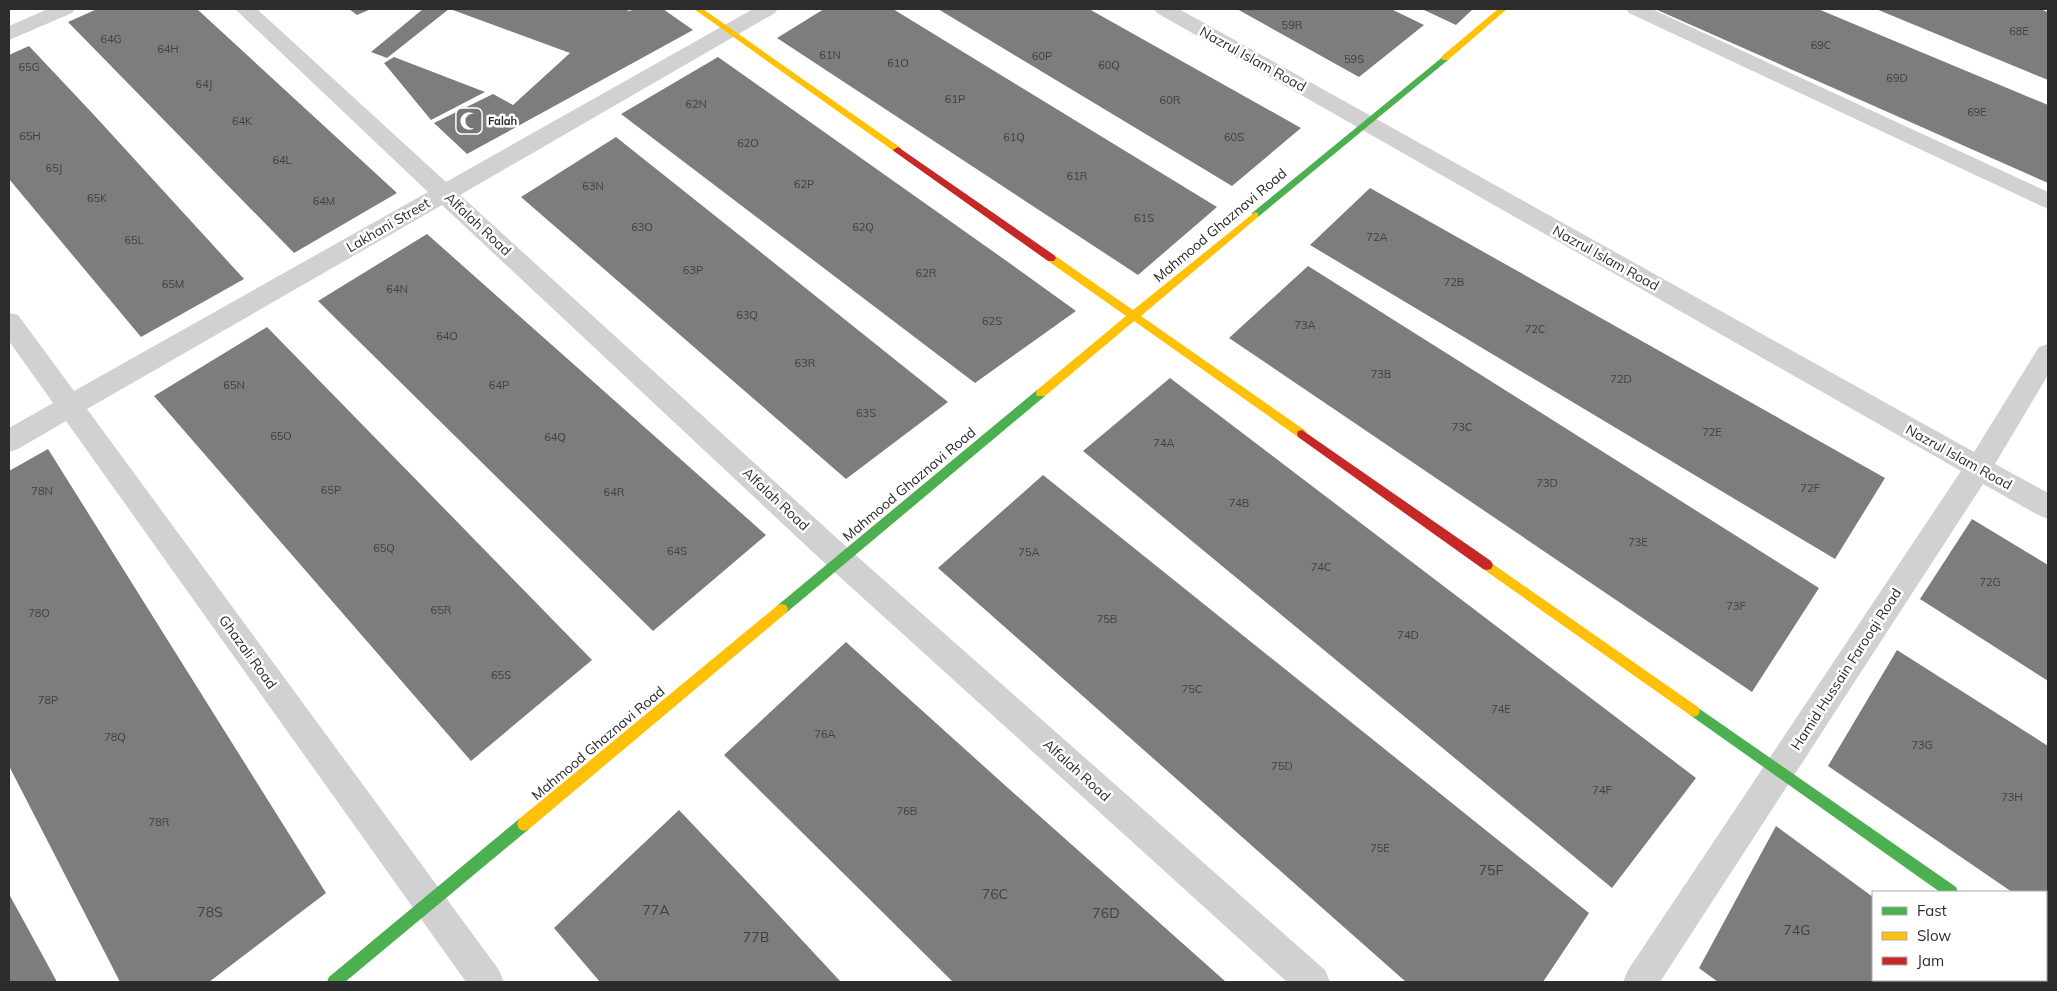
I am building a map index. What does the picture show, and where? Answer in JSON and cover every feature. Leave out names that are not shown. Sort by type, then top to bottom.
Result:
[{"type":"street","points":[[9,34],[66,9]]},
{"type":"street","name":"Alfalah Road","points":[[245,9],[841,560],[1313,982]]},
{"type":"street","points":[[698,9],[1949,891]]},
{"type":"street","name":"Lakhani Street","points":[[9,441],[768,9]]},
{"type":"street","name":"Nazrul Islam Road","points":[[1164,9],[2048,507]]},
{"type":"street","name":"Mahmood Ghaznavi Road","points":[[334,982],[1503,9]]},
{"type":"street","points":[[1636,9],[2048,201]]},
{"type":"street","name":"Ghazali Road","points":[[9,322],[487,982]]},
{"type":"street","name":"Hamid Hussain Farooqi Road","points":[[1640,982],[1978,468],[2048,354]]},
{"type":"building","points":[[97,9],[197,9],[397,193],[294,253],[68,22]]},
{"type":"building","points":[[349,9],[371,9],[357,15]]},
{"type":"building","points":[[423,9],[449,9],[387,58],[371,52]]},
{"type":"building","points":[[450,9],[622,9],[630,11],[634,9],[663,9],[693,30],[467,154],[434,123],[493,94],[513,105],[570,53]]},
{"type":"building","points":[[824,9],[893,9],[1217,207],[1138,275],[777,38]]},
{"type":"building","points":[[938,9],[1089,9],[1301,128],[1232,186]]},
{"type":"building","points":[[1237,9],[1391,9],[1424,25],[1359,77]]},
{"type":"building","points":[[1422,9],[1473,9],[1456,25]]},
{"type":"building","points":[[1655,9],[1818,9],[2048,105],[2048,183]]},
{"type":"building","points":[[1876,9],[2040,9],[2048,12],[2048,80]]},
{"type":"building","points":[[29,46],[244,279],[141,337],[9,179],[9,55]]},
{"type":"building","points":[[394,57],[485,92],[431,120],[384,63]]},
{"type":"building","points":[[718,57],[1076,311],[975,383],[621,114]]},
{"type":"building","points":[[616,137],[948,402],[846,479],[521,197]]},
{"type":"building","points":[[1370,188],[1885,478],[1835,559],[1310,245]]},
{"type":"building","points":[[427,234],[766,535],[653,631],[318,301]]},
{"type":"building","points":[[1308,266],[1819,588],[1752,692],[1229,338]]},
{"type":"building","points":[[267,327],[592,660],[471,761],[154,396]]},
{"type":"building","points":[[1170,378],[1696,778],[1612,888],[1083,451]]},
{"type":"building","points":[[48,449],[326,893],[209,982],[120,982],[9,766],[9,471]]},
{"type":"building","points":[[1043,475],[1589,913],[1543,982],[1406,982],[938,568]]},
{"type":"building","points":[[1972,519],[2048,565],[2048,681],[1920,599]]},
{"type":"building","points":[[846,642],[1226,982],[953,982],[724,755]]},
{"type":"building","points":[[1897,650],[2048,746],[2048,917],[2047,891],[2011,891],[1828,766]]},
{"type":"building","points":[[679,810],[841,982],[600,982],[554,928]]},
{"type":"building","points":[[1776,826],[1872,896],[1872,981],[1993,982],[1718,982],[1699,968]]},
{"type":"building","points":[[9,894],[44,958],[57,982],[9,982]]},
{"type":"traffic: fast","points":[[1255,215],[1445,58]]},
{"type":"traffic: fast","points":[[782,609],[1041,393]]},
{"type":"traffic: fast","points":[[1694,711],[1950,891]]},
{"type":"traffic: fast","points":[[334,982],[524,824]]},
{"type":"traffic: slow","points":[[698,9],[898,150]]},
{"type":"traffic: slow","points":[[1445,58],[1503,9]]},
{"type":"traffic: slow","points":[[1041,393],[1255,215]]},
{"type":"traffic: slow","points":[[1051,258],[1302,434]]},
{"type":"traffic: slow","points":[[1487,565],[1694,711]]},
{"type":"traffic: slow","points":[[524,824],[782,609]]},
{"type":"traffic: jam","points":[[898,150],[1051,258]]},
{"type":"traffic: jam","points":[[1302,434],[1487,565]]},
{"type":"place","name":"Falah","points":[[469,121]]}]
